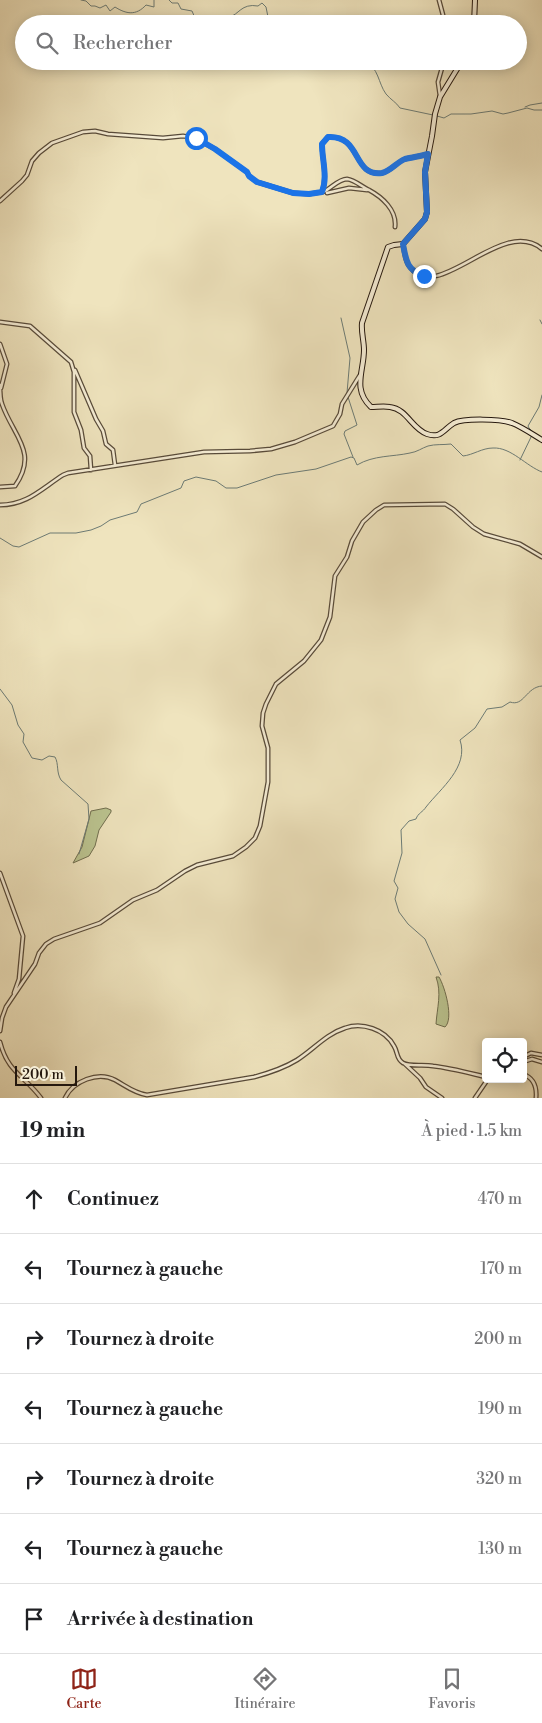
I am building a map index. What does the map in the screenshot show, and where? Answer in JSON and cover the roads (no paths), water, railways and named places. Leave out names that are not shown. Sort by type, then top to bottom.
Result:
[{"type":"street","points":[[439,0],[443,15]]},
{"type":"street","points":[[474,15],[475,0]]},
{"type":"street","points":[[440,98],[438,82],[441,70]]},
{"type":"street","points":[[457,70],[440,98],[435,116],[425,172],[427,212],[425,219],[403,244],[388,247],[362,323],[364,349],[360,375],[362,394],[371,407],[390,406],[397,409],[426,434],[434,435],[444,432],[453,423],[461,421],[484,420],[510,422],[542,440]]},
{"type":"street","points":[[0,201],[22,181],[27,175],[32,161],[52,143],[83,132],[95,131],[164,138],[183,136],[196,138],[215,149],[247,172],[257,182],[293,193],[309,194],[322,192],[329,190],[342,180],[347,180],[375,192],[387,204],[393,216],[394,227]]},
{"type":"street","points":[[322,192],[325,175],[322,144],[328,137],[337,136],[344,140],[352,148],[367,172],[372,173],[389,171],[404,160],[428,154]]},
{"type":"street","points":[[328,193],[348,188],[369,190]]},
{"type":"street","points":[[403,244],[408,266],[424,276],[439,276],[506,242],[527,242],[536,244],[542,249]]},
{"type":"street","points":[[0,322],[30,326],[47,342],[67,356],[103,431],[106,444],[113,450],[115,466]]},
{"type":"street","points":[[0,344],[7,364],[0,392]]},
{"type":"street","points":[[73,366],[74,412],[81,430],[84,448],[90,456],[91,470]]},
{"type":"street","points":[[0,505],[12,505],[22,502],[63,475],[204,452],[222,453],[271,449],[295,442],[333,426],[347,394],[360,375]]},
{"type":"street","points":[[0,385],[1,402],[26,455],[24,470],[15,486],[0,487]]},
{"type":"street","points":[[12,997],[35,964],[39,953],[46,944],[54,939],[100,923],[133,900],[157,890],[197,865],[233,856],[255,838],[260,826],[268,782],[268,748],[262,726],[266,704],[276,684],[304,661],[321,640],[330,617],[335,576],[347,557],[358,529],[367,517],[384,505],[445,504],[484,534],[520,544],[542,557]]},
{"type":"street","points":[[0,873],[23,936],[19,979],[2,1018],[0,1031]]},
{"type":"street","points":[[65,1098],[67,1093],[77,1083],[86,1079],[104,1076],[141,1094],[147,1095],[254,1077],[274,1071],[296,1060],[342,1028],[356,1025],[367,1026],[387,1036],[394,1045],[398,1058],[420,1078],[426,1088],[442,1098]]},
{"type":"street","points":[[0,1042],[4,1056],[10,1065],[41,1098]]},
{"type":"street","points":[[527,1054],[542,1054]]},
{"type":"street","points":[[527,1061],[532,1059],[542,1062]]},
{"type":"street","points":[[405,1064],[436,1066],[482,1077]]},
{"type":"street","points":[[527,1076],[532,1078],[537,1089],[536,1098]]},
{"type":"street","points":[[475,1098],[484,1083]]},
{"type":"waterway","points":[[81,0],[86,1],[91,6],[100,8],[106,5],[110,11],[115,7],[131,13],[142,9],[146,5],[154,7],[154,0]]},
{"type":"waterway","points":[[169,0],[172,3],[178,3],[181,9],[192,11],[194,15]]},
{"type":"waterway","points":[[234,15],[248,6],[258,6],[262,3],[266,7],[268,15]]},
{"type":"waterway","points":[[374,70],[383,90],[400,108],[433,115]]},
{"type":"waterway","points":[[525,107],[542,103]]},
{"type":"waterway","points":[[437,116],[444,118],[451,114],[492,111],[503,114],[527,108],[542,110]]},
{"type":"waterway","points":[[341,318],[350,358],[347,393]]},
{"type":"waterway","points":[[540,320],[542,324]]},
{"type":"waterway","points":[[533,432],[528,426],[539,407],[542,395]]},
{"type":"waterway","points":[[348,397],[357,425],[345,431],[344,434],[353,457]]},
{"type":"waterway","points":[[520,460],[532,435]]},
{"type":"waterway","points":[[0,538],[13,546],[19,547],[50,533],[76,533],[91,530],[110,520],[137,512],[141,504],[181,488],[184,481],[196,477],[216,481],[226,488],[237,488],[276,475],[316,469],[351,457],[354,458],[357,465],[370,459],[413,452],[433,445],[451,444],[463,456],[489,448],[500,448],[542,472]]},
{"type":"waterway","points":[[441,975],[425,939],[408,924],[399,912],[395,899],[398,888],[394,881],[402,853],[401,830],[409,821],[416,819],[446,785],[461,759],[460,740],[475,728],[487,709],[502,707],[510,702],[519,702],[532,690],[542,686]]},
{"type":"waterway","points":[[0,689],[12,705],[18,725],[24,734],[23,742],[32,758],[42,760],[49,756],[55,757],[61,780],[88,804],[89,819],[79,854]]}]
